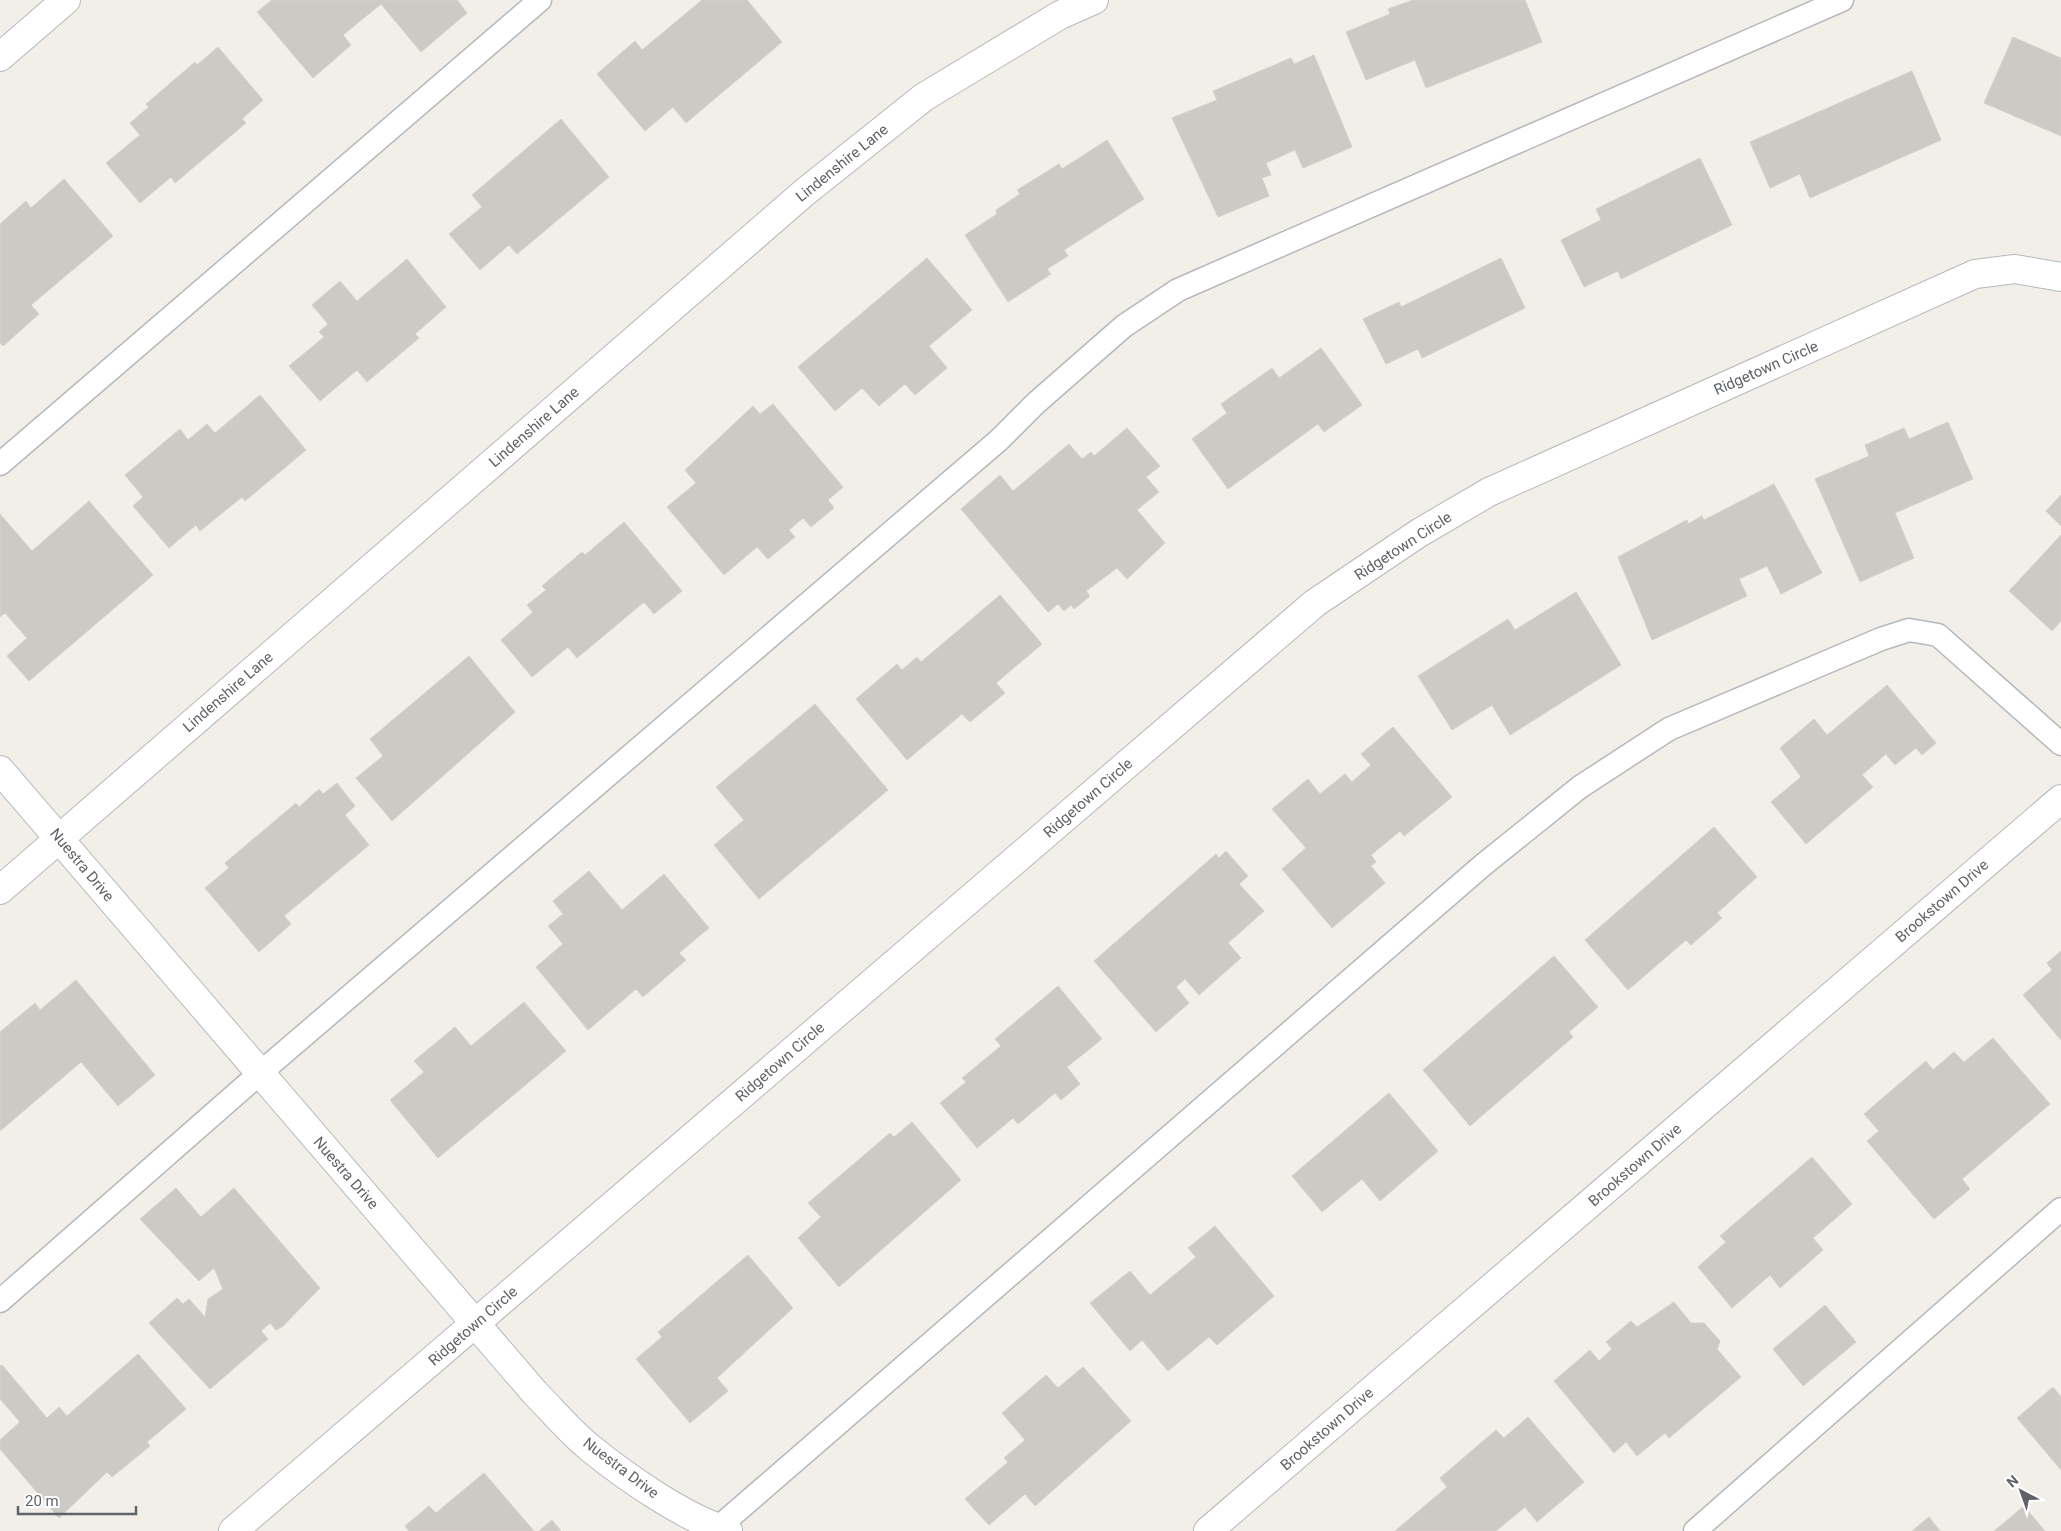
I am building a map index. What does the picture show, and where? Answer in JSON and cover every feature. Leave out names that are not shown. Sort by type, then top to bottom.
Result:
[{"type":"street","points":[[0,57],[66,0]]},
{"type":"street","name":"Lindenshire Lane","points":[[0,890],[812,186],[924,98],[1060,15],[1094,0]]},
{"type":"street","name":"Ridgetown Circle","points":[[233,1531],[1316,603],[1419,533],[1489,492],[1975,274],[2015,269],[2061,277]]},
{"type":"street","name":"Nuestra Drive","points":[[0,770],[259,1074],[477,1322],[535,1393],[589,1447],[658,1497],[720,1530]]},
{"type":"street","name":"Brookstown Drive","points":[[1208,1531],[2061,799]]},
{"type":"lane","points":[[0,464],[540,0]]},
{"type":"lane","points":[[0,1301],[259,1074],[999,440],[1036,403],[1132,321],[1178,290],[1842,0]]},
{"type":"lane","points":[[720,1530],[1483,865],[1580,787],[1670,729],[1881,639],[1909,630],[1938,635],[2061,744]]},
{"type":"lane","points":[[1695,1531],[2061,1209]]},
{"type":"building","points":[[272,0],[457,0],[467,13],[421,52],[381,4],[343,35],[351,45],[313,78],[257,12]]},
{"type":"building","points":[[702,0],[747,0],[782,42],[686,123],[673,107],[645,131],[597,74],[635,41],[642,50]]},
{"type":"building","points":[[1413,0],[1525,0],[1542,42],[1426,88],[1415,60],[1366,80],[1346,32],[1390,14],[1388,9]]},
{"type":"building","points":[[2013,37],[2061,58],[2061,136],[1984,103]]},
{"type":"building","points":[[218,47],[263,100],[242,119],[246,123],[175,183],[171,177],[140,203],[106,163],[140,135],[130,123],[149,107],[146,104],[195,62],[197,65]]},
{"type":"building","points":[[1314,55],[1352,147],[1303,168],[1295,150],[1266,163],[1271,175],[1262,178],[1269,196],[1218,217],[1172,118],[1217,100],[1213,91],[1291,58],[1294,64]]},
{"type":"building","points":[[1912,71],[1941,140],[1810,198],[1800,174],[1770,188],[1750,142]]},
{"type":"building","points":[[561,119],[609,177],[517,254],[509,245],[480,270],[449,234],[482,207],[472,195]]},
{"type":"building","points":[[1107,140],[1144,199],[1064,250],[1068,256],[1047,269],[1051,274],[1008,302],[965,235],[997,214],[996,210],[1020,194],[1017,190],[1059,164],[1062,169]]},
{"type":"building","points":[[1700,158],[1732,225],[1621,279],[1618,271],[1584,287],[1561,240],[1601,220],[1596,209]]},
{"type":"building","points":[[64,179],[113,236],[31,305],[39,314],[3,346],[0,343],[0,224],[26,201],[31,208]]},
{"type":"building","points":[[927,258],[972,310],[929,346],[947,368],[915,395],[905,384],[879,406],[862,388],[835,411],[798,367]]},
{"type":"building","points":[[1501,258],[1525,308],[1422,358],[1418,349],[1386,364],[1363,319],[1399,302],[1401,307]]},
{"type":"building","points":[[407,259],[446,307],[415,334],[419,338],[367,382],[357,370],[320,401],[289,366],[324,337],[319,332],[328,324],[312,305],[340,281],[357,301]]},
{"type":"building","points":[[1321,348],[1362,405],[1324,432],[1318,424],[1228,489],[1192,439],[1227,413],[1221,404],[1272,368],[1279,378]]},
{"type":"building","points":[[260,395],[306,450],[245,501],[242,497],[200,531],[196,525],[169,548],[133,506],[143,497],[125,475],[180,429],[188,440],[207,424],[215,433]]},
{"type":"building","points":[[773,404],[843,487],[828,500],[834,508],[811,527],[803,518],[789,530],[795,537],[768,559],[757,547],[724,575],[667,507],[696,483],[685,470],[753,406],[760,414]]},
{"type":"building","points":[[1948,422],[1973,479],[1895,513],[1914,558],[1860,582],[1815,479],[1869,456],[1865,445],[1904,428],[1909,439]]},
{"type":"building","points":[[1127,428],[1160,466],[1146,477],[1159,492],[1137,510],[1165,543],[1127,579],[1117,568],[1086,591],[1090,596],[1074,609],[1071,605],[1064,611],[1058,604],[1048,612],[961,509],[1000,475],[1013,491],[1069,444],[1082,459],[1091,452],[1094,456]]},
{"type":"building","points":[[1774,484],[1822,573],[1781,594],[1767,566],[1739,579],[1747,596],[1652,640],[1618,557],[1687,520],[1688,524],[1702,516],[1704,520]]},
{"type":"building","points":[[2061,495],[2061,526],[2046,511]]},
{"type":"building","points":[[89,501],[153,575],[29,681],[7,656],[27,638],[5,613],[0,617],[0,514],[32,551]]},
{"type":"building","points":[[624,522],[682,591],[654,614],[644,602],[577,658],[568,647],[532,677],[501,640],[533,612],[527,605],[546,590],[542,586],[582,552],[585,555]]},
{"type":"building","points":[[2061,535],[2061,621],[2052,631],[2009,591]]},
{"type":"building","points":[[1576,592],[1621,665],[1510,735],[1492,705],[1452,730],[1418,676],[1508,619],[1515,630]]},
{"type":"building","points":[[1000,595],[1042,644],[996,683],[1005,693],[970,722],[962,714],[907,760],[856,699],[897,664],[902,670],[917,657],[921,662]]},
{"type":"building","points":[[469,656],[515,712],[392,821],[356,778],[383,756],[370,739]]},
{"type":"building","points":[[1887,685],[1936,743],[1922,755],[1916,748],[1895,765],[1886,754],[1862,775],[1873,787],[1806,844],[1771,802],[1801,777],[1780,748],[1814,719],[1827,735]]},
{"type":"building","points":[[815,704],[888,790],[759,899],[714,845],[744,820],[716,787]]},
{"type":"building","points":[[1393,727],[1452,797],[1404,836],[1400,831],[1371,855],[1376,862],[1371,866],[1385,883],[1332,928],[1282,869],[1306,848],[1272,809],[1308,779],[1320,794],[1345,774],[1352,782],[1371,765],[1361,754]]},
{"type":"building","points":[[337,783],[355,806],[345,815],[369,845],[284,916],[291,924],[259,952],[205,888],[229,868],[225,863],[296,803],[299,807],[319,789],[323,794]]},
{"type":"building","points":[[1714,827],[1757,877],[1717,913],[1722,918],[1691,945],[1686,940],[1628,990],[1585,940]]},
{"type":"building","points":[[1226,851],[1248,876],[1239,884],[1264,911],[1228,943],[1241,958],[1199,995],[1185,979],[1176,987],[1189,1003],[1156,1032],[1094,961],[1216,854],[1219,858]]},
{"type":"building","points":[[589,871],[622,910],[664,874],[709,928],[679,953],[686,960],[643,997],[636,989],[588,1030],[536,967],[563,944],[548,926],[563,914],[553,901]]},
{"type":"building","points":[[2061,951],[2061,1040],[2023,995],[2052,970],[2047,963]]},
{"type":"building","points":[[1554,956],[1598,1007],[1569,1032],[1573,1037],[1470,1126],[1423,1070]]},
{"type":"building","points":[[76,980],[155,1075],[118,1106],[81,1062],[0,1131],[0,1032],[35,1003],[40,1010]]},
{"type":"building","points":[[1058,986],[1102,1039],[1067,1067],[1080,1084],[1061,1100],[1055,1093],[1018,1124],[1013,1118],[977,1148],[940,1103],[966,1082],[962,1078],[1001,1046],[995,1039]]},
{"type":"building","points":[[524,1002],[566,1051],[438,1158],[390,1100],[424,1072],[414,1061],[455,1027],[471,1046]]},
{"type":"building","points":[[1993,1038],[2050,1104],[1962,1179],[1970,1189],[1934,1219],[1867,1141],[1879,1131],[1864,1114],[1926,1061],[1933,1070],[1954,1052],[1964,1062]]},
{"type":"building","points":[[1389,1093],[1438,1151],[1380,1201],[1362,1179],[1322,1212],[1292,1176]]},
{"type":"building","points":[[912,1122],[961,1180],[839,1287],[798,1238],[821,1217],[808,1203],[890,1133],[894,1137]]},
{"type":"building","points":[[1812,1157],[1852,1204],[1813,1238],[1823,1250],[1780,1288],[1770,1275],[1732,1308],[1698,1267],[1726,1242],[1720,1236]]},
{"type":"building","points":[[176,1188],[201,1217],[234,1188],[320,1288],[282,1327],[276,1330],[270,1323],[261,1331],[268,1339],[210,1389],[149,1323],[177,1298],[183,1304],[189,1299],[205,1317],[208,1299],[223,1289],[214,1268],[199,1281],[140,1219]]},
{"type":"building","points":[[1215,1226],[1274,1296],[1217,1345],[1209,1337],[1168,1371],[1142,1340],[1130,1351],[1090,1303],[1130,1271],[1150,1295],[1196,1257],[1188,1248]]},
{"type":"building","points":[[748,1255],[793,1308],[717,1378],[728,1391],[690,1423],[636,1359],[662,1337],[658,1332]]},
{"type":"building","points":[[1674,1302],[1691,1323],[1704,1323],[1720,1341],[1717,1349],[1741,1377],[1669,1438],[1665,1433],[1637,1456],[1626,1442],[1614,1453],[1554,1381],[1590,1350],[1599,1361],[1612,1349],[1606,1342],[1631,1321],[1637,1327]]},
{"type":"building","points":[[1825,1305],[1856,1342],[1803,1386],[1773,1349]]},
{"type":"building","points":[[138,1354],[186,1409],[147,1442],[150,1446],[112,1477],[107,1472],[59,1518],[0,1449],[0,1440],[20,1422],[0,1399],[0,1366],[2,1365],[47,1418],[59,1407],[67,1416]]},
{"type":"building","points":[[1083,1367],[1131,1421],[1035,1506],[1025,1494],[989,1525],[965,1499],[1008,1462],[1004,1458],[1025,1440],[1002,1413],[1046,1375],[1058,1388]]},
{"type":"building","points":[[2053,1387],[2061,1397],[2061,1470],[2017,1418]]},
{"type":"building","points":[[1528,1417],[1584,1482],[1537,1522],[1525,1507],[1496,1531],[1395,1531],[1447,1487],[1440,1478],[1496,1430],[1504,1438]]},
{"type":"building","points":[[484,1473],[534,1531],[409,1531],[405,1526],[429,1506],[436,1513]]},
{"type":"building","points":[[2024,1506],[2045,1531],[1994,1531]]},
{"type":"building","points":[[1929,1517],[1940,1531],[1912,1531]]},
{"type":"building","points":[[552,1520],[561,1531],[539,1531]]}]
